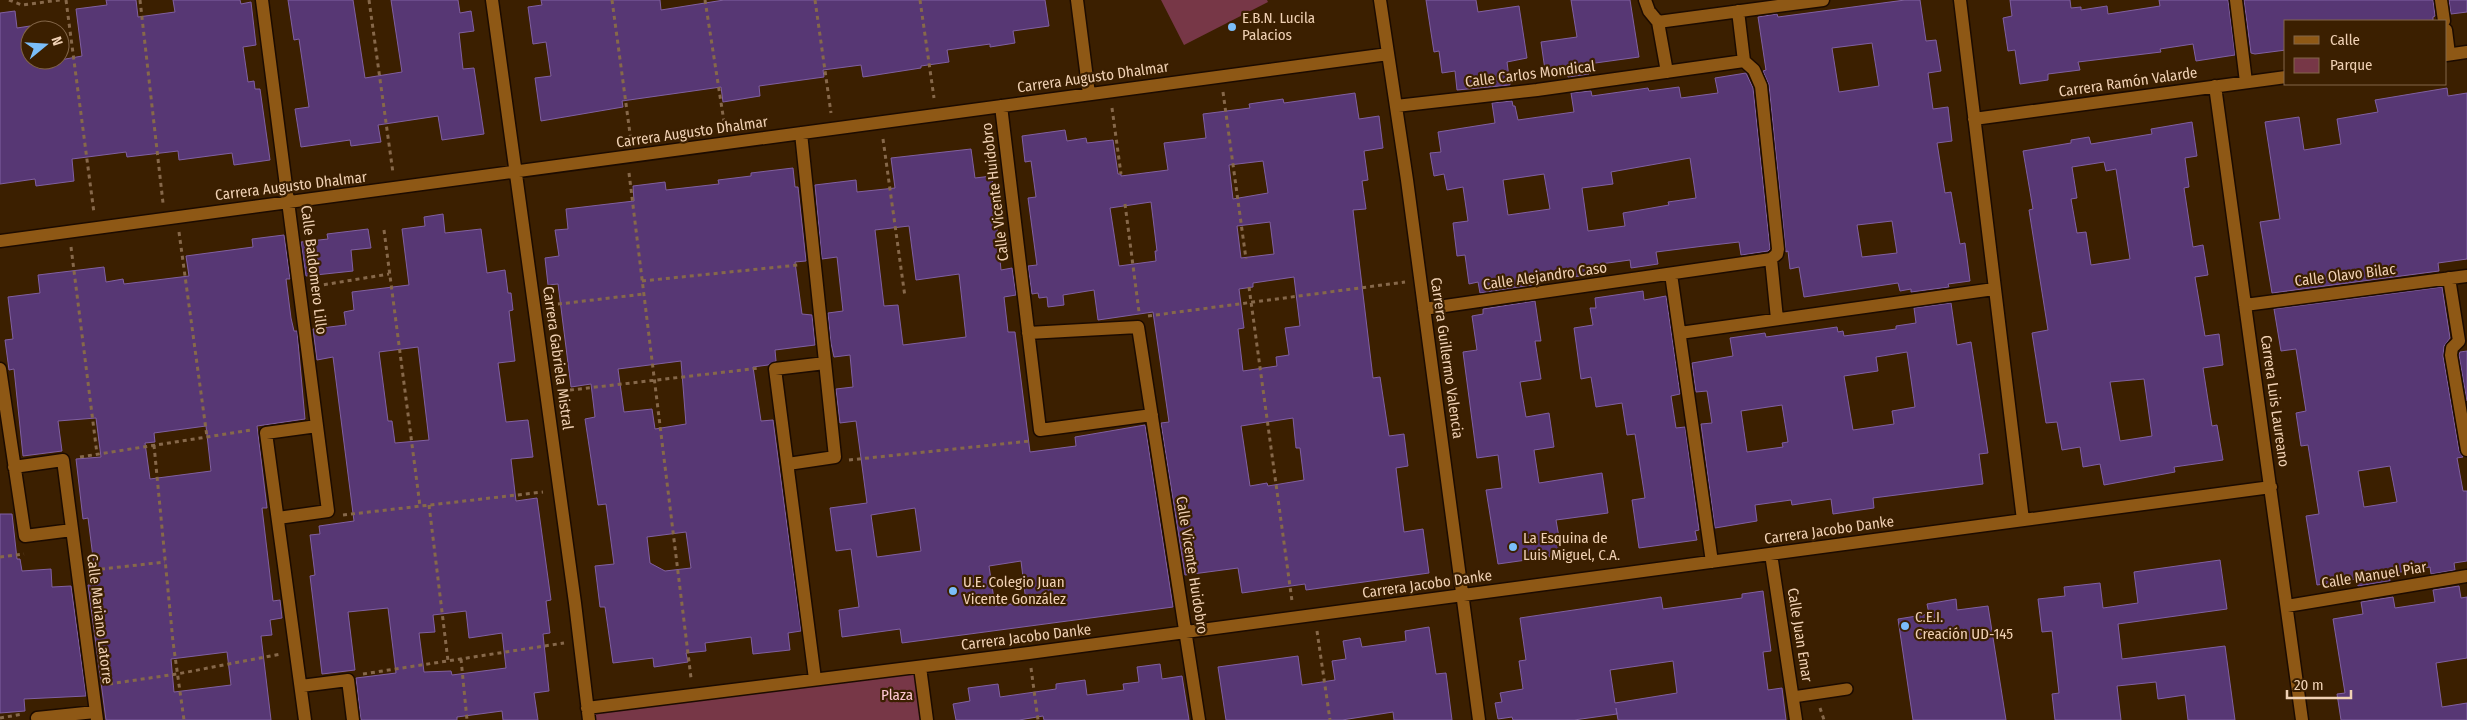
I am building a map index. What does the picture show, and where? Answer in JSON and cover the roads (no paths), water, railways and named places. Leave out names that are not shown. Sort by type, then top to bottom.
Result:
[{"type":"street","name":"Calle Baldomero Lillo","points":[[262,0],[328,511],[278,518]]},
{"type":"street","name":"Carrera Gabriela Mistral","points":[[492,0],[547,393],[588,714]]},
{"type":"street","points":[[1077,0],[1089,94]]},
{"type":"street","name":"Carrera Guillermo Valencia","points":[[1380,0],[1424,309],[1478,720]]},
{"type":"street","points":[[1645,0],[1649,11],[1658,22],[1667,72]]},
{"type":"street","points":[[1658,22],[1823,0]]},
{"type":"street","points":[[1960,0],[2023,520]]},
{"type":"street","points":[[2236,0],[2246,82]]},
{"type":"street","points":[[2441,0],[2444,20]]},
{"type":"street","points":[[1738,11],[1744,61],[1754,70],[1761,86],[1778,249],[1777,254],[1772,259],[1777,319]]},
{"type":"street","points":[[2448,54],[2467,52]]},
{"type":"street","name":"Carrera Augusto Dhalmar","points":[[0,242],[1388,54]]},
{"type":"street","name":"Calle Carlos Mondical","points":[[1396,106],[1537,90],[1744,61]]},
{"type":"street","name":"Carrera Ramón Valarde","points":[[1974,119],[2284,77]]},
{"type":"street","name":"Carrera Luis Laureano","points":[[2215,86],[2302,720]]},
{"type":"street","name":"Calle Vicente Huidobro","points":[[1001,106],[1040,430],[1152,415]]},
{"type":"street","points":[[788,464],[835,457],[801,133]]},
{"type":"street","name":"Calle Alejandro Caso","points":[[1424,309],[1772,259]]},
{"type":"street","points":[[1671,274],[1712,562]]},
{"type":"street","name":"Calle Olavo Bilac","points":[[2245,305],[2467,276]]},
{"type":"street","points":[[2449,278],[2463,340],[2452,348],[2451,354],[2467,450]]},
{"type":"street","points":[[1680,333],[1994,289]]},
{"type":"street","name":"Calle Vicente Huidobro","points":[[1028,333],[1139,324],[1199,720]]},
{"type":"street","points":[[815,679],[775,369],[825,363]]},
{"type":"street","points":[[0,369],[25,536],[72,530]]},
{"type":"street","points":[[305,720],[266,433],[317,426]]},
{"type":"street","name":"Calle Mariano Latorre","points":[[14,467],[63,460],[96,716],[37,718],[38,720]]},
{"type":"street","name":"Carrera Jacobo Danke","points":[[588,714],[693,695],[1462,596],[2271,487]]},
{"type":"street","name":"Calle Juan Emar","points":[[1771,554],[1796,720]]},
{"type":"street","name":"Calle Manuel Piar","points":[[2287,606],[2467,576]]},
{"type":"street","points":[[920,667],[927,720]]},
{"type":"street","points":[[301,686],[348,680],[353,720]]},
{"type":"lane","points":[[1793,697],[1847,689]]},
{"type":"place","name":"E.B.N. Lucila Palacios","points":[[1232,27]]},
{"type":"place","name":"La Esquina de Luis Miguel, C.A.","points":[[1513,547]]},
{"type":"place","name":"U.E. Colegio Juan Vicente González","points":[[953,591]]},
{"type":"place","name":"C.E.I. Creación UD-145","points":[[1905,626]]},
{"type":"park label","name":"Plaza","points":[[897,695]]}]
